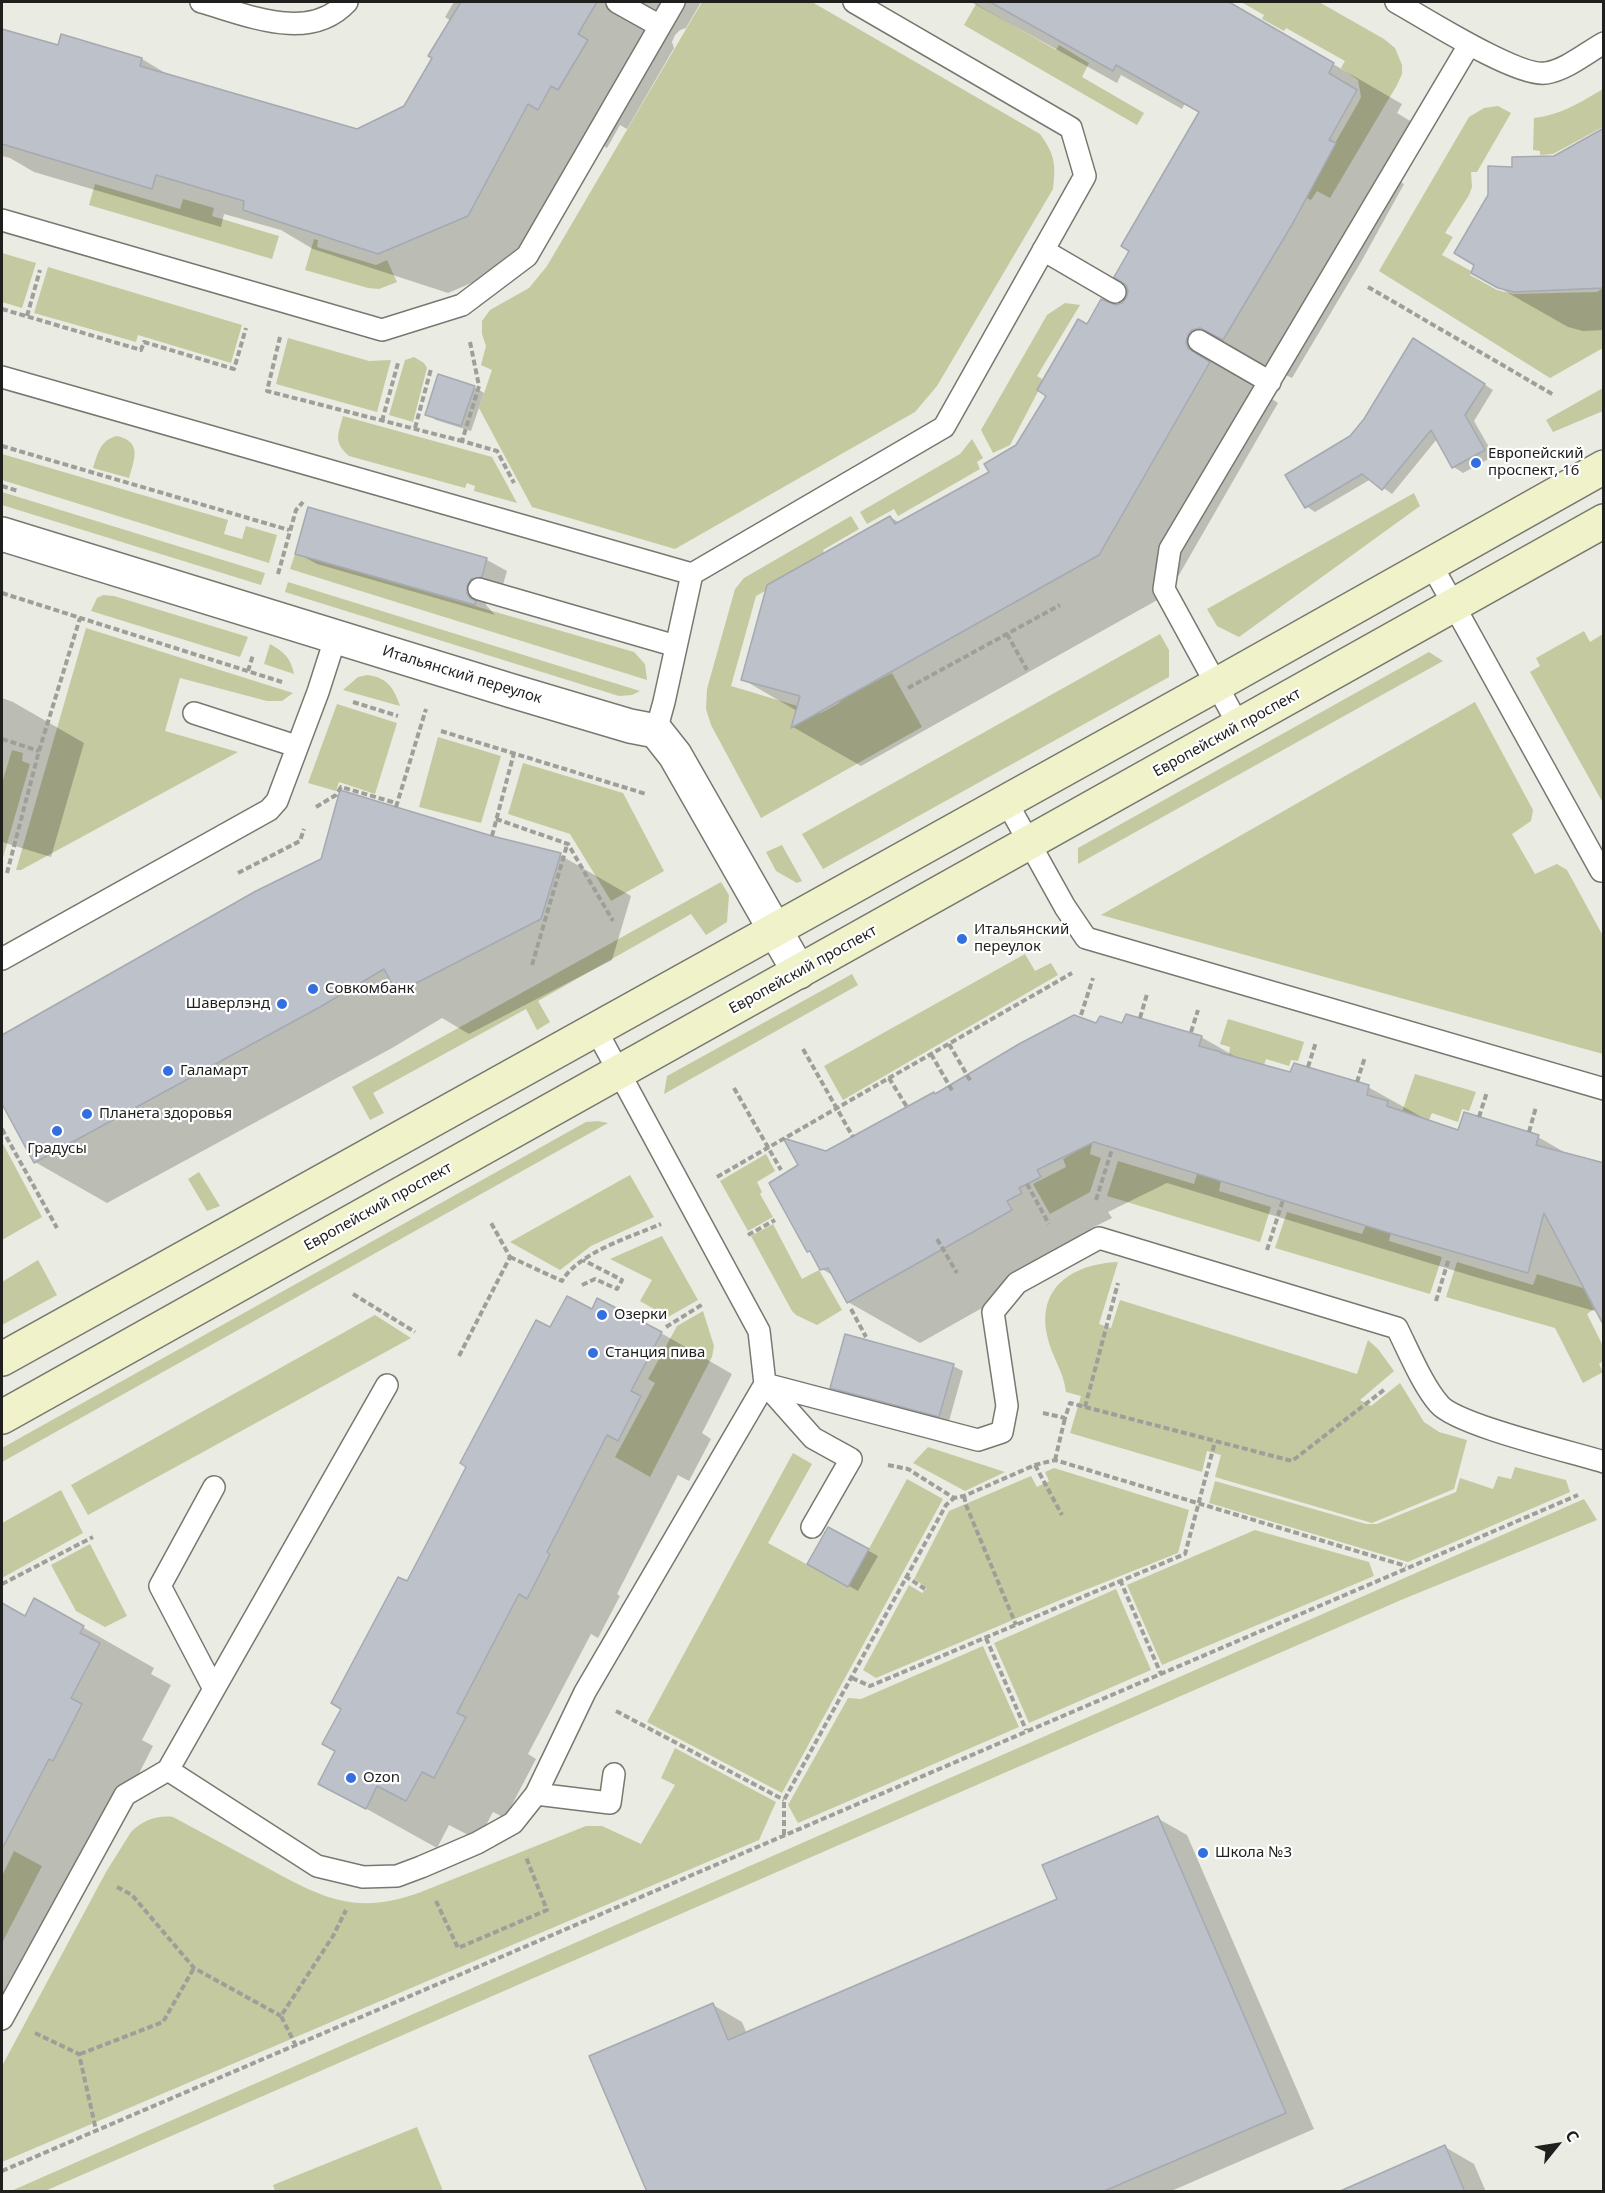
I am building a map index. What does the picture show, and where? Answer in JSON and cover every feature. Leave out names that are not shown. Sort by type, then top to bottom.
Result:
[{"type":"street","points":[[2,1359],[1604,467]]},
{"type":"street","name":"Европейский проспект","points":[[4,1409],[619,1072],[1604,522]]},
{"type":"street","name":"Итальянский переулок","points":[[2,534],[630,726],[656,731]]},
{"type":"street","points":[[656,731],[675,754],[799,972]]},
{"type":"lane","points":[[201,2],[263,20],[300,25],[336,14],[347,2]]},
{"type":"lane","points":[[617,2],[660,26]]},
{"type":"lane","points":[[2,220],[382,330],[462,305],[528,256],[674,2]]},
{"type":"lane","points":[[2,377],[692,574],[944,427],[1085,176],[1071,128],[854,2]]},
{"type":"lane","points":[[1396,2],[1469,45],[1527,70],[1544,74],[1562,67],[1604,43]]},
{"type":"lane","points":[[1239,726],[1164,589],[1170,549],[1469,45]]},
{"type":"lane","points":[[1043,250],[1115,292]]},
{"type":"lane","points":[[1199,341],[1270,382]]},
{"type":"lane","points":[[1431,564],[1601,871],[1604,871]]},
{"type":"lane","points":[[656,731],[692,574]]},
{"type":"lane","points":[[479,589],[676,646]]},
{"type":"lane","points":[[2,959],[269,810],[277,801],[318,692],[336,636]]},
{"type":"lane","points":[[194,713],[296,746]]},
{"type":"lane","points":[[1006,801],[1065,907],[1086,938],[1604,1089]]},
{"type":"lane","points":[[595,1028],[759,1330],[765,1384],[813,1438],[851,1459],[812,1527]]},
{"type":"lane","points":[[765,1384],[978,1440],[1002,1432],[1007,1407],[993,1312],[1017,1282],[1099,1238],[1397,1328],[1440,1406],[1467,1421],[1604,1462]]},
{"type":"lane","points":[[168,1770],[317,1866],[363,1878],[397,1876],[477,1844],[513,1823],[536,1794],[585,1692],[765,1384]]},
{"type":"lane","points":[[3,2016],[125,1795],[168,1770],[387,1385]]},
{"type":"lane","points":[[214,1487],[160,1586],[214,1689]]},
{"type":"lane","points":[[536,1794],[610,1803],[614,1774]]},
{"type":"path","points":[[27,316],[43,261]]},
{"type":"path","points":[[1362,283],[1554,396]]},
{"type":"path","points":[[462,305],[479,386],[462,441]]},
{"type":"path","points":[[2,309],[141,350],[144,342],[234,369],[248,320]]},
{"type":"path","points":[[282,330],[267,391],[497,451],[540,531]]},
{"type":"path","points":[[382,421],[400,353]]},
{"type":"path","points":[[415,428],[431,369]]},
{"type":"path","points":[[2,446],[289,530]]},
{"type":"path","points":[[276,580],[296,510],[303,502],[311,499]]},
{"type":"path","points":[[2,593],[293,685]]},
{"type":"path","points":[[908,688],[1059,605]]},
{"type":"path","points":[[7,873],[39,751],[80,618]]},
{"type":"path","points":[[1007,634],[1027,670]]},
{"type":"path","points":[[396,807],[438,668]]},
{"type":"path","points":[[350,701],[398,716]]},
{"type":"path","points":[[441,731],[648,794]]},
{"type":"path","points":[[2,739],[39,751]]},
{"type":"path","points":[[492,836],[514,753]]},
{"type":"path","points":[[496,819],[568,844],[613,921]]},
{"type":"path","points":[[532,965],[568,844]]},
{"type":"path","points":[[713,1179],[1078,969]]},
{"type":"path","points":[[1081,1015],[1095,974]]},
{"type":"path","points":[[1140,1018],[1146,997]]},
{"type":"path","points":[[1191,1032],[1198,1011]]},
{"type":"path","points":[[949,1044],[971,1082]]},
{"type":"path","points":[[1308,1067],[1315,1047]]},
{"type":"path","points":[[803,1049],[853,1137]]},
{"type":"path","points":[[931,1053],[953,1092]]},
{"type":"path","points":[[1357,1082],[1364,1061]]},
{"type":"path","points":[[889,1078],[907,1107]]},
{"type":"path","points":[[734,1088],[781,1170]]},
{"type":"path","points":[[1479,1117],[1485,1097]]},
{"type":"path","points":[[1529,1132],[1534,1114]]},
{"type":"path","points":[[2,1129],[57,1228]]},
{"type":"path","points":[[1096,1200],[1112,1149]]},
{"type":"path","points":[[1027,1184],[1049,1224]]},
{"type":"path","points":[[1267,1251],[1283,1200]]},
{"type":"path","points":[[745,1236],[775,1220]]},
{"type":"path","points":[[490,1221],[510,1257],[562,1281],[567,1273],[592,1254],[661,1223]]},
{"type":"path","points":[[937,1239],[957,1273]]},
{"type":"path","points":[[1085,1407],[1127,1247]]},
{"type":"path","points":[[459,1356],[510,1257]]},
{"type":"path","points":[[1436,1301],[1449,1258]]},
{"type":"path","points":[[582,1285],[595,1279],[617,1288],[622,1280],[584,1260]]},
{"type":"path","points":[[353,1294],[415,1332]]},
{"type":"path","points":[[666,1327],[706,1302]]},
{"type":"path","points":[[851,1309],[867,1337]]},
{"type":"path","points":[[1055,1460],[1070,1403],[1292,1461],[1416,1365]]},
{"type":"path","points":[[1007,1407],[1065,1418]]},
{"type":"path","points":[[852,1678],[870,1686],[1185,1554],[1215,1442]]},
{"type":"path","points":[[851,1459],[908,1469],[954,1498]]},
{"type":"path","points":[[784,1835],[784,1800],[852,1678],[905,1576],[946,1504],[954,1498],[964,1496],[1035,1465],[1055,1460],[1408,1567]]},
{"type":"path","points":[[1035,1465],[1062,1515]]},
{"type":"path","points":[[2,2171],[1584,1492]]},
{"type":"path","points":[[964,1496],[1016,1625]]},
{"type":"path","points":[[2,1584],[93,1537]]},
{"type":"path","points":[[905,1576],[925,1589]]},
{"type":"path","points":[[1120,1580],[1161,1674]]},
{"type":"path","points":[[986,1638],[1026,1730]]},
{"type":"path","points":[[585,1692],[603,1704],[784,1800]]},
{"type":"path","points":[[421,1867],[458,1948],[547,1910],[513,1823]]},
{"type":"path","points":[[85,1869],[132,1895],[194,1968],[281,2016],[296,2046]]},
{"type":"path","points":[[281,2016],[333,1936],[363,1878]]},
{"type":"path","points":[[3,2016],[80,2054],[163,2022],[194,1968]]},
{"type":"path","points":[[80,2054],[96,2130]]},
{"type":"green space","points":[[702,2],[812,2],[1040,134],[1049,148],[1054,173],[1053,189],[937,386],[915,412],[675,549],[532,507],[479,408],[492,370],[481,365],[486,346],[482,334],[482,321],[490,310],[529,288],[547,266]]},
{"type":"green space","points":[[1241,2],[1319,2],[1384,39],[1395,48],[1402,65],[1402,74],[1330,198],[1317,191],[1311,200],[1304,197],[1361,97],[1358,80],[1341,68],[1345,61],[1286,28],[1284,31],[1262,19],[1264,15]]},
{"type":"green space","points":[[976,4],[1056,50],[1059,45],[1089,63],[1082,77],[1144,113],[1137,125],[964,25]]},
{"type":"green space","points":[[1603,89],[1603,127],[1553,154],[1540,155],[1540,151],[1533,150],[1534,118],[1562,111]]},
{"type":"green space","points":[[1498,106],[1511,113],[1477,172],[1471,172],[1472,187],[1445,233],[1453,237],[1442,255],[1471,271],[1470,275],[1497,290],[1513,294],[1597,292],[1603,288],[1603,348],[1550,378],[1379,271],[1469,117],[1484,108]]},
{"type":"green space","points":[[95,184],[180,209],[183,199],[214,208],[212,216],[279,236],[272,259],[89,205]]},
{"type":"green space","points":[[314,239],[318,240],[317,247],[376,265],[387,260],[397,282],[379,289],[368,288],[305,270]]},
{"type":"green space","points":[[2,253],[36,263],[22,308],[2,302]]},
{"type":"green space","points":[[48,267],[242,325],[231,363],[138,335],[136,342],[34,313]]},
{"type":"green space","points":[[1065,303],[1080,305],[1037,376],[1044,380],[1010,445],[993,453],[981,430],[1047,315]]},
{"type":"green space","points":[[288,338],[369,361],[391,360],[377,412],[276,384]]},
{"type":"green space","points":[[414,357],[424,363],[427,368],[413,422],[389,415],[405,360]]},
{"type":"green space","points":[[1603,388],[1603,411],[1553,432],[1546,420]]},
{"type":"green space","points":[[343,416],[492,457],[517,503],[474,491],[475,486],[467,483],[465,488],[349,456],[341,447],[338,438]]},
{"type":"green space","points":[[117,436],[125,439],[134,447],[129,478],[93,468],[103,444]]},
{"type":"green space","points":[[972,439],[983,458],[977,462],[980,469],[898,516],[894,509],[867,524],[860,512],[960,454]]},
{"type":"green space","points":[[2,454],[228,520],[224,534],[242,539],[246,526],[277,535],[269,563],[2,480]]},
{"type":"green space","points":[[2,492],[265,573],[261,585],[2,505]]},
{"type":"green space","points":[[1414,493],[1420,506],[1239,637],[1217,626],[1207,609]]},
{"type":"green space","points":[[851,516],[859,529],[823,550],[826,557],[756,596],[731,686],[821,713],[839,703],[840,700],[892,673],[922,727],[761,818],[711,725],[706,709],[707,689],[735,589],[744,578]]},
{"type":"green space","points":[[295,554],[634,652],[645,664],[647,680],[290,569]]},
{"type":"green space","points":[[288,582],[640,691],[632,695],[619,696],[285,592]]},
{"type":"green space","points":[[103,595],[114,596],[248,637],[240,657],[91,611],[97,598]]},
{"type":"green space","points":[[86,628],[293,693],[282,701],[267,701],[180,678],[165,731],[238,752],[21,870],[16,870]]},
{"type":"green space","points":[[1584,631],[1590,642],[1603,634],[1603,803],[1530,672],[1540,666],[1536,658]]},
{"type":"green space","points":[[1160,634],[1169,650],[1169,677],[823,869],[802,834]]},
{"type":"green space","points":[[270,644],[286,656],[294,674],[264,664]]},
{"type":"green space","points":[[1429,652],[1443,661],[1078,864],[1078,848]]},
{"type":"green space","points":[[367,675],[380,678],[389,684],[400,706],[343,690],[358,677]]},
{"type":"green space","points":[[1475,702],[1533,810],[1531,821],[1512,834],[1535,874],[1557,864],[1567,870],[1603,936],[1603,1054],[1101,915]]},
{"type":"green space","points":[[337,704],[397,723],[375,794],[339,782],[336,791],[308,783]]},
{"type":"green space","points":[[438,737],[501,756],[481,823],[419,807]]},
{"type":"green space","points":[[12,750],[23,753],[22,761],[30,764],[2,861],[2,783]]},
{"type":"green space","points":[[523,763],[623,793],[664,871],[611,901],[570,834],[508,814]]},
{"type":"green space","points":[[782,845],[802,881],[797,883],[776,871],[766,852]]},
{"type":"green space","points":[[721,882],[729,895],[727,922],[706,935],[691,914],[538,1001],[550,1022],[537,1030],[526,1009],[373,1093],[384,1113],[370,1120],[352,1087]]},
{"type":"green space","points":[[1025,954],[1035,971],[1051,963],[1058,975],[843,1100],[824,1066]]},
{"type":"green space","points":[[852,974],[858,985],[664,1094],[667,1076]]},
{"type":"green space","points":[[1228,1019],[1304,1042],[1298,1061],[1291,1060],[1289,1066],[1266,1059],[1262,1071],[1228,1061],[1230,1047],[1220,1044]]},
{"type":"green space","points":[[1415,1074],[1476,1092],[1469,1111],[1462,1109],[1458,1122],[1432,1113],[1429,1120],[1402,1112]]},
{"type":"green space","points":[[586,1122],[608,1123],[2,1462],[2,1448]]},
{"type":"green space","points":[[2,1142],[42,1217],[2,1240]]},
{"type":"green space","points":[[1092,1144],[1090,1154],[1101,1158],[1090,1192],[1050,1214],[1033,1184],[1066,1167],[1063,1159]]},
{"type":"green space","points":[[766,1154],[775,1171],[757,1182],[762,1192],[760,1194],[773,1217],[748,1231],[720,1181]]},
{"type":"green space","points":[[1118,1161],[1194,1184],[1197,1174],[1221,1181],[1219,1191],[1271,1207],[1260,1242],[1107,1196]]},
{"type":"green space","points":[[199,1172],[220,1206],[207,1211],[188,1179]]},
{"type":"green space","points":[[630,1175],[654,1217],[591,1246],[560,1270],[510,1242]]},
{"type":"green space","points":[[1287,1212],[1362,1234],[1366,1225],[1391,1232],[1389,1241],[1442,1257],[1430,1294],[1275,1248]]},
{"type":"green space","points":[[773,1224],[802,1279],[819,1270],[842,1310],[817,1325],[792,1311],[751,1236]]},
{"type":"green space","points":[[662,1236],[698,1300],[668,1317],[640,1301],[652,1280],[610,1259]]},
{"type":"green space","points":[[38,1260],[57,1295],[2,1325],[2,1282]]},
{"type":"green space","points":[[1118,1262],[1099,1324],[1111,1328],[1120,1300],[1357,1374],[1368,1340],[1378,1349],[1394,1371],[1360,1400],[1371,1406],[1400,1383],[1424,1422],[1439,1432],[1467,1440],[1454,1489],[1372,1523],[1215,1477],[1221,1455],[1207,1451],[1202,1472],[1070,1433],[1081,1396],[1066,1392],[1051,1350],[1045,1318],[1048,1303],[1053,1291],[1074,1273],[1087,1267]]},
{"type":"green space","points":[[1457,1262],[1533,1285],[1537,1274],[1583,1288],[1594,1309],[1587,1314],[1603,1346],[1603,1361],[1599,1364],[1603,1372],[1583,1383],[1555,1328],[1446,1297]]},
{"type":"green space","points":[[703,1311],[714,1346],[712,1357],[650,1477],[615,1457],[655,1383],[648,1379],[677,1326]]},
{"type":"green space","points":[[375,1315],[411,1338],[88,1515],[71,1485]]},
{"type":"green space","points":[[928,1447],[1005,1472],[965,1491],[913,1463]]},
{"type":"green space","points":[[793,1453],[812,1464],[768,1543],[848,1587],[907,1479],[943,1499],[782,1793],[647,1722]]},
{"type":"green space","points":[[1515,1467],[1566,1480],[1570,1492],[1408,1562],[1209,1503],[1215,1481],[1366,1524],[1377,1524],[1456,1492],[1460,1478],[1493,1489],[1498,1476],[1511,1479]]},
{"type":"green space","points":[[1054,1468],[1189,1510],[1178,1553],[876,1678],[863,1670],[909,1585],[922,1593],[927,1588],[914,1579],[949,1511],[1031,1476],[1037,1487],[1049,1481],[1045,1472]]},
{"type":"green space","points":[[61,1490],[83,1533],[2,1578],[2,1523]]},
{"type":"green space","points":[[1584,1499],[1597,1520],[1401,1600],[45,2191],[11,2191]]},
{"type":"green space","points":[[1255,1530],[1369,1562],[1374,1576],[1162,1665],[1127,1585]]},
{"type":"green space","points":[[90,1544],[127,1616],[105,1627],[76,1611],[51,1565]]},
{"type":"green space","points":[[1116,1589],[1151,1670],[1029,1723],[994,1643]]},
{"type":"green space","points":[[983,1646],[1019,1727],[798,1823],[788,1805],[848,1698],[861,1699]]},
{"type":"green space","points":[[675,1748],[776,1802],[759,1840],[2,2162],[2,2066],[106,1872],[131,1832],[140,1825],[156,1818],[173,1817],[302,1886],[338,1900],[376,1903],[421,1892],[586,1826],[602,1826],[641,1844],[675,1785],[661,1778]]},
{"type":"green space","points":[[14,1851],[42,1866],[2,1943],[2,1876]]},
{"type":"green space","points":[[417,2127],[443,2191],[275,2191],[273,2185]]},
{"type":"building","points":[[461,2],[597,2],[578,34],[588,40],[558,90],[551,86],[538,110],[528,104],[468,216],[378,254],[243,210],[244,201],[156,175],[152,189],[2,144],[2,29],[58,45],[61,34],[142,58],[140,66],[357,129],[404,106],[432,58],[428,56]]},
{"type":"building","points":[[990,2],[1229,2],[1334,63],[1329,73],[1357,90],[1329,140],[1336,143],[1293,223],[1223,340],[1200,328],[1192,330],[1188,335],[1186,342],[1188,348],[1210,362],[1099,555],[791,728],[800,696],[741,680],[767,585],[890,516],[895,524],[989,472],[984,464],[1016,445],[1046,396],[1037,390],[1078,319],[1087,324],[1101,299],[1116,305],[1122,303],[1126,298],[1128,291],[1126,285],[1114,277],[1129,251],[1121,246],[1199,112],[1116,65],[1113,71]]},
{"type":"building","points":[[1604,128],[1604,288],[1514,292],[1498,288],[1471,273],[1474,265],[1454,253],[1488,195],[1488,166],[1512,167],[1512,157],[1554,156]]},
{"type":"building","points":[[1413,338],[1485,384],[1465,415],[1485,450],[1452,468],[1431,430],[1382,490],[1362,474],[1305,508],[1285,475],[1350,436],[1364,419]]},
{"type":"building","points":[[438,374],[475,386],[461,426],[425,415]]},
{"type":"building","points":[[308,507],[487,558],[482,577],[471,579],[467,586],[467,593],[476,601],[475,605],[295,554]]},
{"type":"building","points":[[340,790],[492,836],[561,853],[541,919],[397,993],[384,969],[320,1007],[34,1163],[2,1104],[2,1035],[256,891],[321,859]]},
{"type":"building","points":[[1126,1014],[1202,1036],[1199,1046],[1221,1053],[1290,1072],[1294,1063],[1369,1085],[1367,1095],[1388,1101],[1387,1106],[1458,1130],[1464,1112],[1539,1135],[1536,1145],[1604,1163],[1604,1326],[1544,1213],[1528,1273],[1399,1236],[1094,1142],[1037,1170],[1041,1177],[1019,1188],[1022,1193],[1007,1201],[1012,1210],[847,1303],[828,1268],[820,1270],[810,1251],[807,1252],[769,1183],[798,1165],[783,1138],[826,1151],[934,1092],[935,1094],[1019,1044],[1074,1015],[1096,1023],[1100,1016],[1122,1023]]},
{"type":"building","points":[[567,1296],[592,1309],[597,1298],[662,1332],[631,1391],[641,1396],[618,1441],[607,1435],[547,1552],[550,1554],[527,1599],[519,1594],[457,1713],[466,1717],[434,1778],[422,1772],[406,1801],[377,1786],[366,1809],[318,1784],[335,1751],[322,1744],[341,1709],[331,1703],[398,1577],[407,1581],[466,1467],[460,1463],[536,1320],[550,1327]]},
{"type":"building","points":[[845,1334],[954,1364],[939,1417],[830,1388]]},
{"type":"building","points":[[828,1527],[869,1549],[848,1587],[807,1564]]},
{"type":"building","points":[[34,1598],[84,1626],[80,1633],[100,1643],[71,1698],[82,1704],[53,1761],[49,1759],[2,1849],[2,1603],[25,1616]]},
{"type":"building","points":[[1158,1816],[1286,2113],[1102,2192],[647,2192],[589,2056],[713,2003],[728,2040],[1057,1899],[1042,1865]]},
{"type":"building","points":[[1445,2145],[1465,2192],[1338,2192]]},
{"type":"place","name":"Европейский проспект, 16","points":[[1476,463]]},
{"type":"place","name":"Итальянский переулок","points":[[962,939]]},
{"type":"place","name":"Совкомбанк","points":[[313,989]]},
{"type":"place","name":"Шаверлэнд","points":[[282,1004]]},
{"type":"place","name":"Галамарт","points":[[168,1071]]},
{"type":"place","name":"Планета здоровья","points":[[87,1114]]},
{"type":"place","name":"Градусы","points":[[57,1131]]},
{"type":"place","name":"Озерки","points":[[602,1315]]},
{"type":"place","name":"Станция пива","points":[[593,1353]]},
{"type":"place","name":"Ozon","points":[[351,1778]]},
{"type":"place","name":"Школа №3","points":[[1203,1853]]}]
